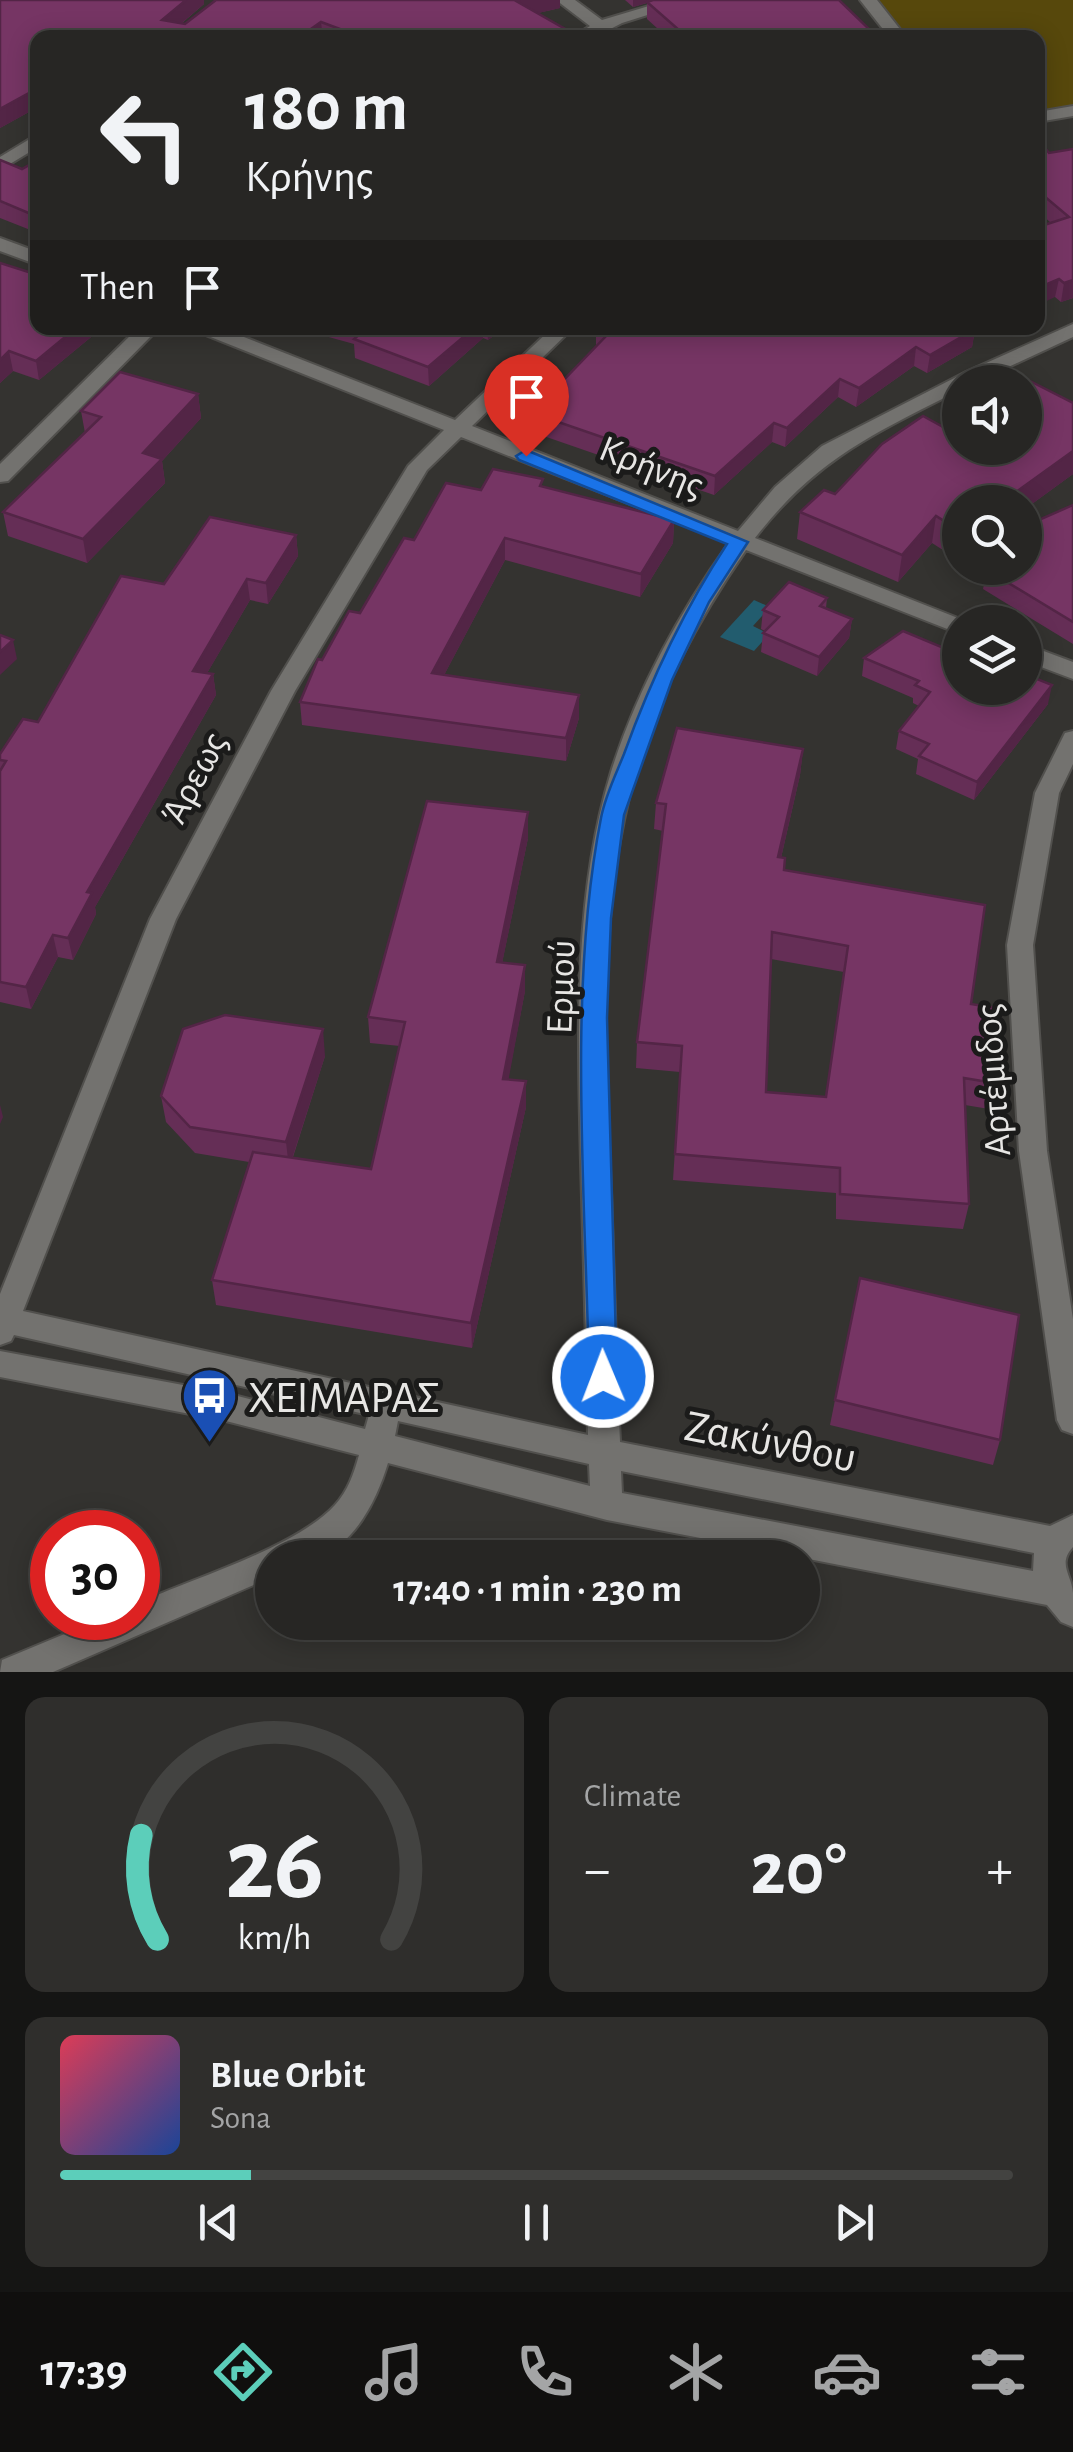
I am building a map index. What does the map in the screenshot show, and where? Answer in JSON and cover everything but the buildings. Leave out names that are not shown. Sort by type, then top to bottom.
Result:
[{"type":"street","points":[[564,0],[602,27]]},
{"type":"street","points":[[596,30],[687,0]]},
{"type":"street","points":[[868,0],[892,30]]},
{"type":"street","points":[[1045,116],[1073,111]]},
{"type":"street","points":[[0,165],[30,144]]},
{"type":"street","points":[[0,244],[30,256]]},
{"type":"street","name":"Ερμού","points":[[607,1504],[595,1053],[600,918],[612,815],[662,680],[699,601],[738,542],[817,459],[954,383],[1073,330]]},
{"type":"street","points":[[0,476],[142,335]]},
{"type":"street","name":"Κρήνης","points":[[223,335],[942,620]]},
{"type":"street","name":"Άρεως","points":[[2,1323],[163,920],[228,788],[365,551],[419,466],[454,427],[555,335]]},
{"type":"street","points":[[1042,659],[1073,671]]},
{"type":"street","name":"Αρτέμιδος","points":[[1073,739],[1047,793],[1020,945],[1033,1151],[1073,1420]]},
{"type":"street","name":"Ζακύνθου","points":[[2,1323],[604,1453],[1064,1536]]},
{"type":"street","points":[[0,1364],[226,1408],[607,1504],[1064,1601]]},
{"type":"street","points":[[319,1540],[357,1508],[387,1404]]},
{"type":"street","points":[[1064,1536],[1048,1565],[1064,1601]]},
{"type":"street","points":[[14,1672],[255,1567]]},
{"type":"shaded area","points":[[876,0],[1073,0],[1073,105],[1045,109],[1045,30],[901,30]]},
{"type":"water","points":[[754,600],[770,607],[753,626],[769,634],[754,651],[720,637]]},
{"type":"place","name":"ΧΕΙΜΑΡΑΣ","points":[[209,1445]]},
{"type":"route","points":[[526,456],[738,542],[699,601],[662,680],[612,815],[600,918],[595,1018],[594,1122],[603,1377]]}]
